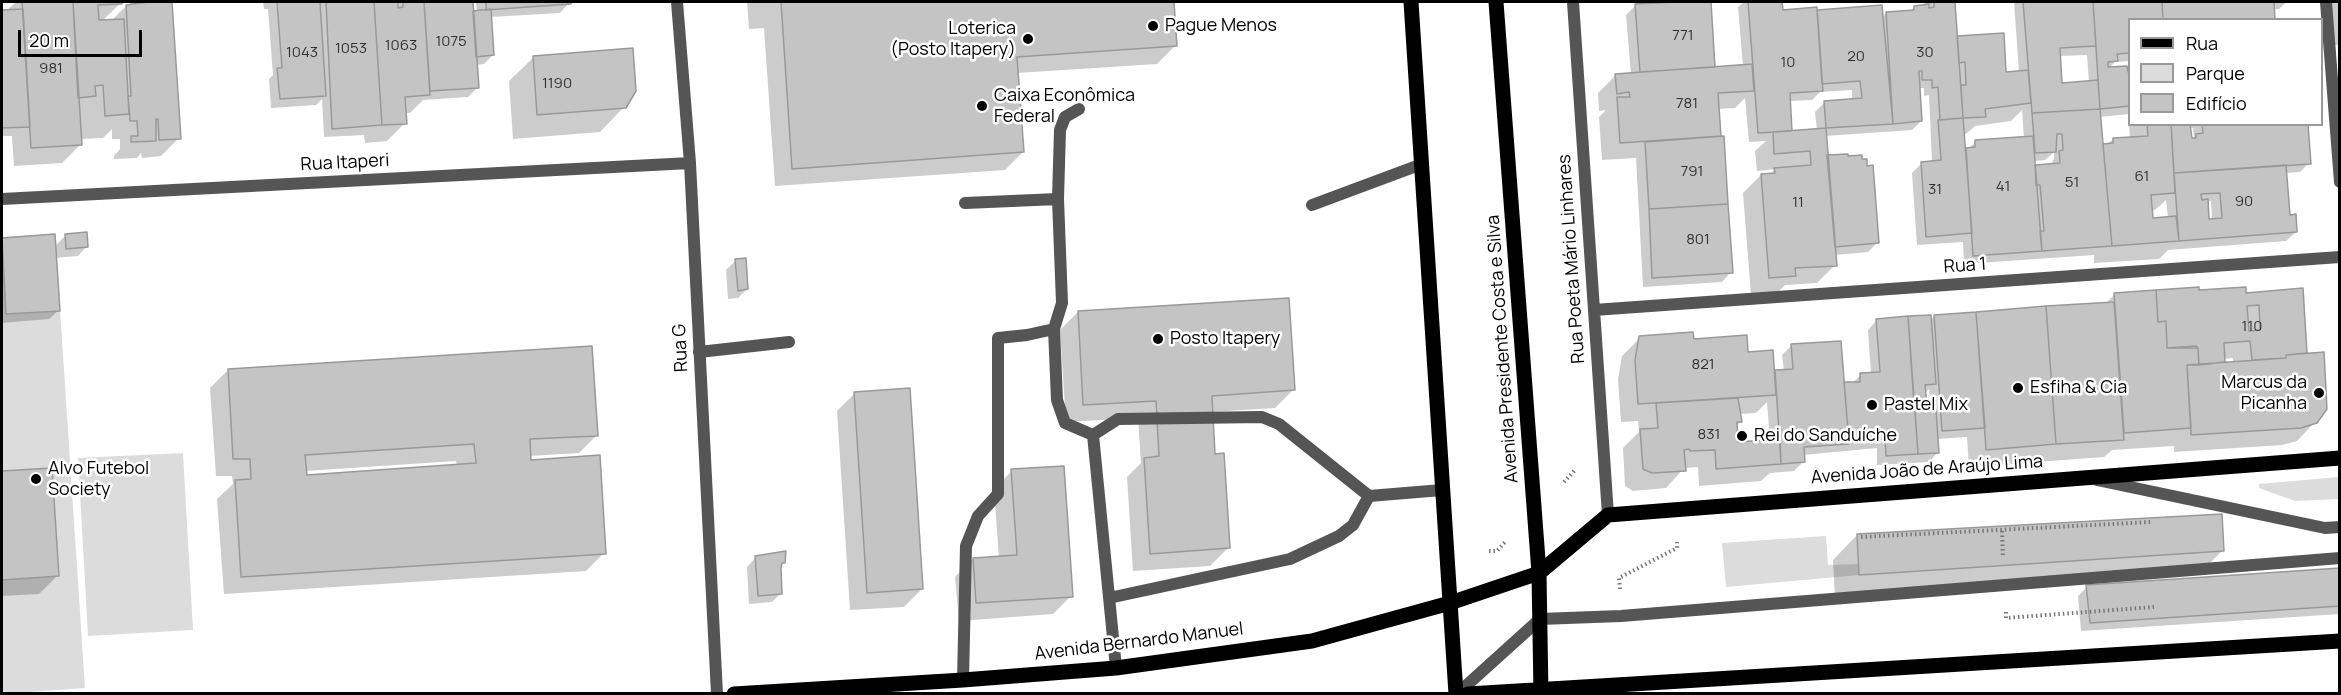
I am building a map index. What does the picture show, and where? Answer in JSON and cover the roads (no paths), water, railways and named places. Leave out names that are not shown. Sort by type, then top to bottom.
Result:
[{"type":"main road","points":[[1411,2],[1457,693]]},
{"type":"main road","name":"Avenida Presidente Costa e Silva","points":[[1496,2],[1539,573],[1541,692]]},
{"type":"main road","name":"Avenida João de Araújo Lima","points":[[1608,515],[2340,458]]},
{"type":"main road","points":[[1539,573],[1608,515]]},
{"type":"main road","name":"Avenida Bernardo Manuel","points":[[734,693],[963,680],[1116,668],[1312,641],[1450,603],[1539,573]]},
{"type":"main road","points":[[1468,693],[1541,692],[2340,641]]},
{"type":"street","name":"Rua G","points":[[677,2],[690,163],[717,693]]},
{"type":"street","name":"Rua Poeta Mário Linhares","points":[[1573,2],[1608,515]]},
{"type":"street","points":[[2326,2],[2340,182]]},
{"type":"street","points":[[1079,109],[1065,117],[1060,130],[1058,199],[1062,303],[1054,329],[1057,400],[1065,423],[1093,435]]},
{"type":"street","name":"Rua Itaperi","points":[[2,199],[690,163]]},
{"type":"street","points":[[1312,205],[1422,164]]},
{"type":"street","points":[[965,203],[1058,199]]},
{"type":"street","name":"Rua 1","points":[[1594,310],[2340,257]]},
{"type":"street","points":[[963,680],[966,546],[978,516],[998,494],[999,338],[1054,329]]},
{"type":"street","points":[[699,351],[789,342]]},
{"type":"street","points":[[1093,435],[1118,419],[1262,417],[1279,424],[1369,496],[1442,490]]},
{"type":"street","points":[[1093,435],[1116,668]]},
{"type":"street","points":[[2086,478],[2325,528],[2340,527]]},
{"type":"street","points":[[1109,598],[1290,559],[1339,536],[1353,525],[1369,496]]},
{"type":"street","points":[[1457,693],[1540,619],[1621,616],[2004,583],[2340,558]]},
{"type":"place","name":"Pague Menos","points":[[1153,26]]},
{"type":"place","name":"Loterica (Posto Itapery)","points":[[1028,39]]},
{"type":"place","name":"Caixa Econômica Federal","points":[[982,106]]},
{"type":"place","name":"Posto Itapery","points":[[1158,339]]},
{"type":"place","name":"Esfiha & Cia","points":[[2018,388]]},
{"type":"place","name":"Marcus da Picanha","points":[[2319,393]]},
{"type":"place","name":"Pastel Mix","points":[[1872,405]]},
{"type":"place","name":"Rei do Sanduíche","points":[[1742,436]]},
{"type":"place","name":"Alvo Futebol Society","points":[[36,479]]}]
